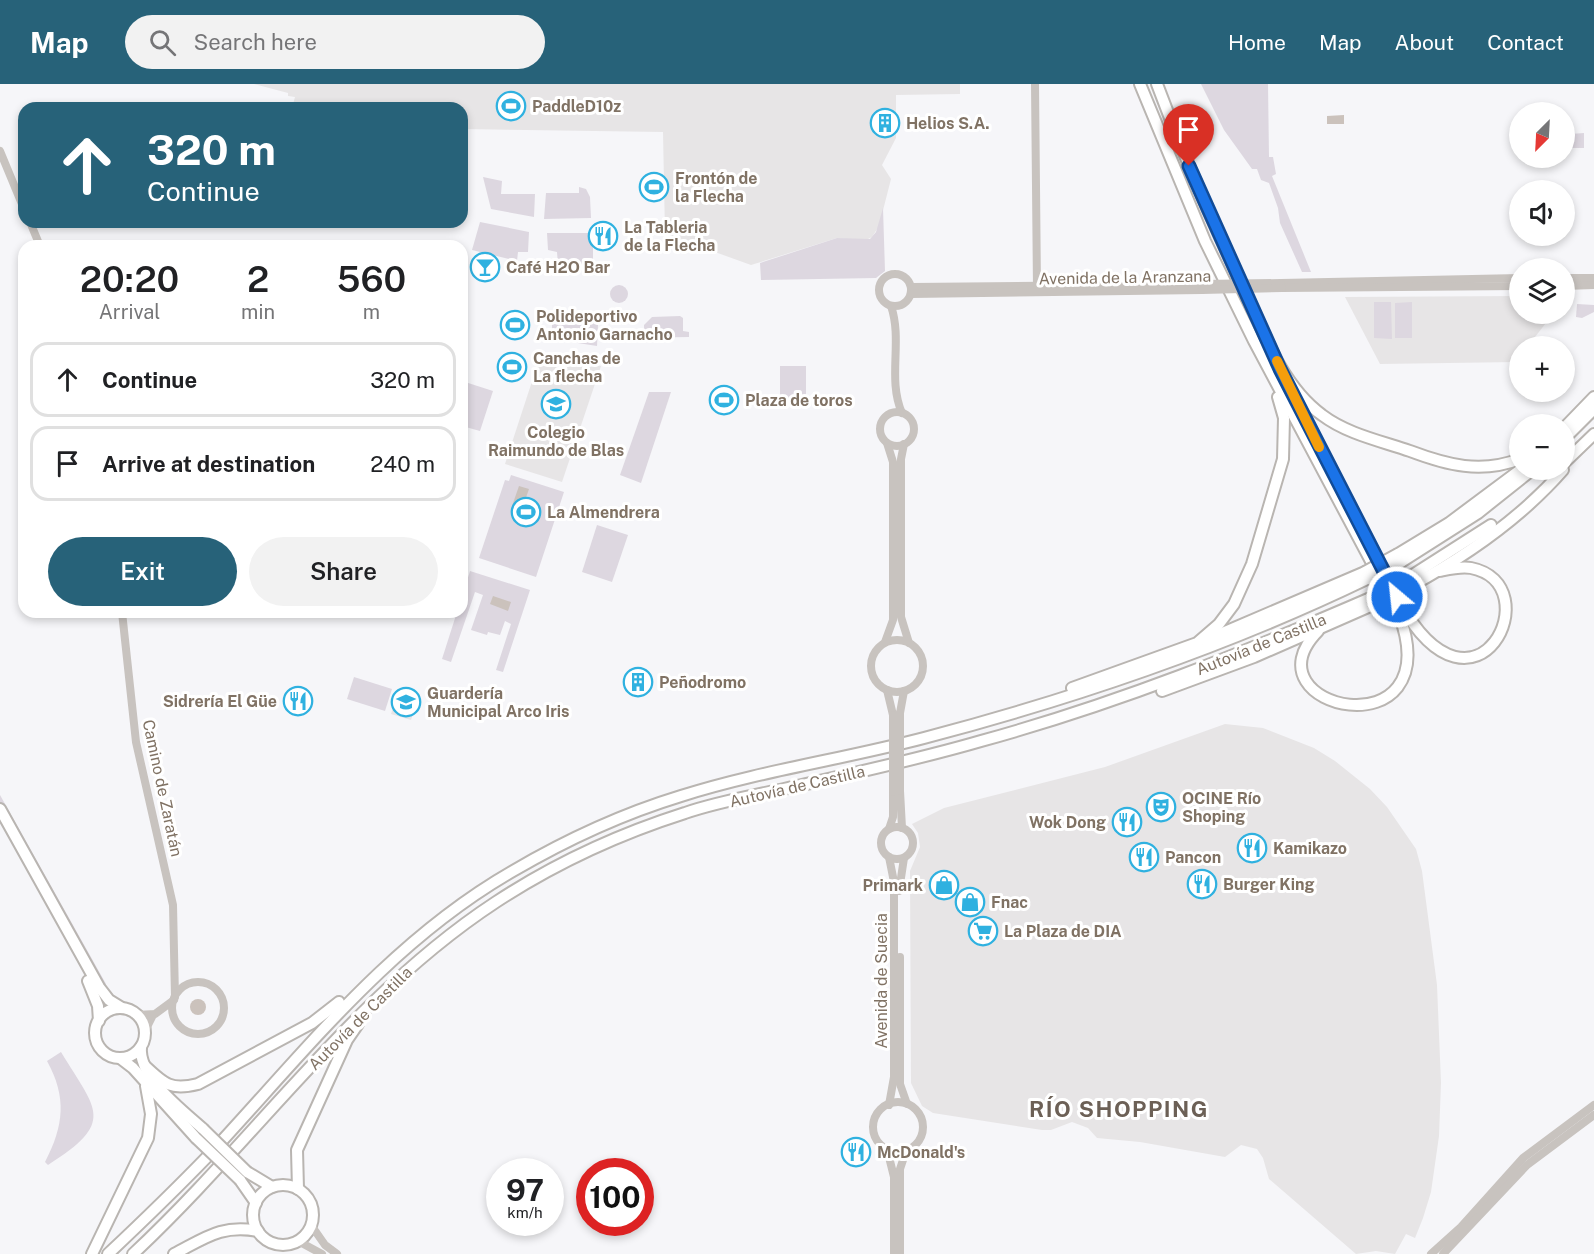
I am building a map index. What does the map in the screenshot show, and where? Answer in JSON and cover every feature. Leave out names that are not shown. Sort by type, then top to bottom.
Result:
[{"type":"highway","points":[[1140,84],[1186,199],[1282,405],[1286,436],[1283,459],[1242,590],[1219,624],[1197,643]]},
{"type":"highway","points":[[1157,84],[1196,184],[1273,351],[1310,429],[1411,622],[1423,638],[1447,655],[1465,658],[1487,651],[1500,637],[1506,620],[1506,606],[1500,588],[1487,575],[1471,568],[1439,571]]},
{"type":"highway","points":[[1254,341],[1399,614],[1407,650],[1401,680],[1386,696],[1365,706],[1346,706],[1326,699],[1308,683],[1302,663],[1306,646],[1318,631]]},
{"type":"highway","points":[[1273,351],[1290,381],[1314,409],[1333,422],[1360,434],[1461,466],[1495,467],[1509,463]]},
{"type":"highway","points":[[1575,417],[1594,397]]},
{"type":"highway","points":[[1575,428],[1594,409]]},
{"type":"highway","points":[[1575,453],[1591,438]]},
{"type":"highway","points":[[1575,456],[1591,438]]},
{"type":"highway","points":[[1399,558],[1509,478]]},
{"type":"highway","name":"Autovía de Castilla","points":[[108,1254],[207,1157],[334,1016],[377,972],[443,916],[543,854],[607,823],[682,795],[910,742],[1031,708],[1143,672],[1247,632],[1366,575],[1478,513],[1519,480]]},
{"type":"highway","name":"Autovía de Castilla","points":[[133,1254],[217,1171],[386,988],[453,932],[495,902],[552,868],[609,841],[685,813],[715,804],[913,759],[1021,730],[1177,678],[1375,600],[1410,582],[1488,527],[1545,480]]},
{"type":"highway","points":[[1410,582],[1439,571],[1508,521],[1552,480]]},
{"type":"highway","points":[[910,742],[1197,643],[1366,575]]},
{"type":"highway","points":[[1021,730],[1047,726],[1156,693],[1318,631],[1375,600]]},
{"type":"highway","points":[[0,809],[99,987],[109,1000],[137,1015],[145,1031],[141,1047],[141,1058],[145,1066],[199,1134]]},
{"type":"highway","points":[[0,825],[93,992],[98,1006],[99,1021],[95,1035],[97,1042],[106,1054],[120,1058],[133,1068],[146,1086],[243,1176],[256,1203]]},
{"type":"highway","points":[[145,1066],[172,1087],[182,1088],[198,1084],[312,1023],[377,972]]},
{"type":"highway","points":[[298,1189],[296,1160],[305,1132],[347,1040],[386,988]]},
{"type":"highway","points":[[99,1021],[109,1011],[122,1008]]},
{"type":"highway","points":[[120,1058],[132,1055],[141,1047]]},
{"type":"highway","points":[[92,1254],[148,1138],[151,1108],[146,1086]]},
{"type":"highway","points":[[243,1176],[272,1187],[290,1186],[298,1189],[309,1201],[312,1209],[311,1225],[298,1241],[281,1245],[264,1238],[258,1231],[253,1212],[256,1203],[272,1187]]},
{"type":"highway","points":[[174,1254],[222,1230],[235,1228],[258,1231]]},
{"type":"street","points":[[1035,84],[1037,289]]},
{"type":"street","points":[[0,151],[18,194]]},
{"type":"street","points":[[899,274],[907,279],[911,291],[908,301],[895,306],[884,302],[879,294],[879,286],[884,278],[899,274]]},
{"type":"street","name":"Avenida de la Aranzana","points":[[1281,286],[1509,278]]},
{"type":"street","points":[[1575,278],[1594,278]]},
{"type":"street","points":[[1575,286],[1594,285]]},
{"type":"street","name":"Avenida de la Aranzana","points":[[911,291],[1281,286],[1509,286]]},
{"type":"street","points":[[887,690],[904,691],[916,684],[923,665],[919,652],[909,643],[901,617],[901,459],[904,444],[911,437],[913,428],[911,420],[902,413],[896,399],[895,306]]},
{"type":"street","points":[[896,399],[890,414],[881,423],[880,429],[893,462],[893,620],[885,642],[874,652],[870,667],[875,681],[887,690],[897,714]]},
{"type":"street","points":[[890,414],[902,413]]},
{"type":"street","points":[[887,443],[904,444]]},
{"type":"street","name":"Camino de Zaratán","points":[[123,618],[136,742],[170,884],[175,970],[174,999]]},
{"type":"street","points":[[885,642],[893,640],[909,643]]},
{"type":"street","points":[[902,828],[897,792],[897,714],[904,691]]},
{"type":"street","points":[[889,829],[902,828],[910,834],[914,843],[911,852],[904,858],[889,857],[881,843],[893,817],[897,792]]},
{"type":"street","name":"Avenida de Suecia","points":[[889,857],[894,882],[894,1077],[889,1104]]},
{"type":"street","name":"Avenida de Suecia","points":[[904,858],[899,882],[900,1084],[907,1104]]},
{"type":"street","points":[[174,999],[174,1017],[184,1029],[198,1034],[213,1029],[222,1017],[223,1002],[219,993],[207,984],[191,983],[182,979],[175,970]]},
{"type":"street","points":[[145,1031],[155,1014],[174,999],[180,990],[191,983]]},
{"type":"street","points":[[137,1015],[155,1014],[174,1017]]},
{"type":"street","points":[[894,1254],[894,1169],[887,1149],[878,1140],[874,1128],[876,1116],[889,1104],[907,1104],[920,1115],[923,1129],[918,1143],[906,1151],[900,1169],[900,1254]]},
{"type":"street","points":[[1431,1254],[1461,1227],[1522,1158],[1594,1105]]},
{"type":"street","points":[[1443,1254],[1527,1165],[1594,1115]]},
{"type":"street","points":[[887,1149],[906,1151]]},
{"type":"street","points":[[311,1225],[325,1245],[337,1254]]},
{"type":"street","points":[[298,1241],[322,1254]]},
{"type":"shaded area","points":[[254,84],[960,84],[960,94],[896,95],[896,138],[882,165],[891,179],[879,226],[872,237],[864,241],[837,238],[751,265],[665,234],[663,132],[468,129],[468,102],[294,102],[295,97],[288,96],[288,93]]},
{"type":"shaded area","points":[[1201,84],[1268,84],[1269,157],[1273,157],[1276,174],[1272,176],[1311,272],[1302,272],[1280,223],[1278,208],[1269,183],[1261,180],[1257,169],[1252,169],[1224,130]]},
{"type":"shaded area","points":[[1344,115],[1344,124],[1327,124],[1327,116]]},
{"type":"shaded area","points":[[1584,133],[1584,148],[1575,148],[1575,134]]},
{"type":"shaded area","name":"Frontón de la Flecha","points":[[659,174],[659,200],[648,200],[648,175]]},
{"type":"shaded area","points":[[483,177],[502,181],[501,194],[535,194],[534,217],[491,209]]},
{"type":"shaded area","points":[[579,187],[586,189],[590,197],[591,218],[544,219],[546,193],[579,193]]},
{"type":"shaded area","points":[[883,208],[885,271],[876,278],[761,280],[760,263],[837,238],[870,239],[876,232]]},
{"type":"shaded area","points":[[480,222],[529,232],[528,252],[518,252],[517,261],[472,250]]},
{"type":"shaded area","points":[[547,233],[593,233],[593,260],[589,265],[558,265],[557,252],[548,250]]},
{"type":"shaded area","points":[[619,285],[627,290],[628,294],[623,302],[619,303],[611,298],[610,294],[615,286]]},
{"type":"shaded area","points":[[1509,296],[1509,324],[1545,324],[1536,336],[1509,336],[1509,362],[1380,364],[1345,297]]},
{"type":"shaded area","points":[[1374,302],[1391,302],[1392,339],[1374,338]]},
{"type":"shaded area","points":[[1412,302],[1412,338],[1395,338],[1395,303]]},
{"type":"shaded area","points":[[1577,304],[1594,305],[1594,312],[1582,318],[1576,317]]},
{"type":"shaded area","points":[[680,316],[683,318],[683,331],[689,332],[689,337],[633,338],[634,334],[644,333],[644,325],[652,317]]},
{"type":"shaded area","points":[[552,318],[590,318],[598,325],[597,346],[552,339]]},
{"type":"shaded area","name":"Colegio Raimundo de Blas","points":[[540,357],[601,366],[562,482],[505,464]]},
{"type":"shaded area","points":[[780,366],[806,366],[806,399],[780,399]]},
{"type":"shaded area","points":[[468,383],[493,391],[480,431],[468,428]]},
{"type":"shaded area","points":[[649,392],[671,392],[641,483],[620,475]]},
{"type":"shaded area","name":"La Almendrera","points":[[511,475],[564,492],[536,577],[479,558],[505,480],[509,481]]},
{"type":"shaded area","points":[[519,486],[529,489],[522,509],[512,506]]},
{"type":"shaded area","points":[[597,525],[628,535],[612,582],[582,572]]},
{"type":"shaded area","points":[[470,571],[530,590],[503,672],[496,670],[511,624],[505,621],[500,635],[488,632],[487,635],[471,630],[483,595],[475,592],[468,612]]},
{"type":"shaded area","points":[[493,596],[511,602],[508,611],[490,604]]},
{"type":"shaded area","points":[[455,618],[466,618],[451,662],[442,659]]},
{"type":"shaded area","points":[[354,677],[392,689],[385,711],[347,699]]},
{"type":"shaded area","name":"Guardería Municipal Arco Iris","points":[[398,691],[418,697],[411,720],[391,714]]},
{"type":"shaded area","points":[[1225,724],[1263,728],[1314,748],[1335,761],[1370,789],[1387,807],[1416,849],[1422,871],[1437,985],[1441,1083],[1439,1136],[1431,1192],[1423,1218],[1415,1238],[1406,1234],[1395,1254],[1376,1251],[1356,1254],[1269,1179],[1263,1158],[1257,1149],[1241,1145],[1225,1157],[1140,1142],[1097,1138],[1088,1128],[1072,1122],[1051,1130],[1042,1130],[933,1113],[922,1106],[911,1083],[910,871],[920,847],[918,833],[912,824],[944,808],[1105,767]]},
{"type":"shaded area","points":[[0,795],[106,984],[102,986],[0,803]]},
{"type":"shaded area","points":[[195,999],[201,999],[206,1007],[204,1013],[195,1015],[190,1010],[190,1004]]},
{"type":"shaded area","points":[[61,1052],[84,1088],[94,1115],[84,1138],[48,1165],[45,1162],[56,1136],[61,1111],[58,1087],[47,1061]]},
{"type":"slow traffic","points":[[1277,361],[1319,447]]},
{"type":"place","name":"PaddleD10z","points":[[511,106]]},
{"type":"place","name":"Helios S.A.","points":[[885,123]]},
{"type":"place","name":"Frontón de la Flecha","points":[[654,187]]},
{"type":"place","name":"La Tableria de la Flecha","points":[[603,236]]},
{"type":"place","name":"Café H2O Bar","points":[[485,267]]},
{"type":"place","name":"Polideportivo Antonio Garnacho","points":[[515,325]]},
{"type":"place","name":"Canchas de La flecha","points":[[512,367]]},
{"type":"place","name":"Plaza de toros","points":[[724,400]]},
{"type":"place","name":"Colegio Raimundo de Blas","points":[[556,404]]},
{"type":"place","name":"La Almendrera","points":[[526,512]]},
{"type":"place","name":"Peñodromo","points":[[638,682]]},
{"type":"place","name":"Sidrería El Güe","points":[[298,701]]},
{"type":"place","name":"Guardería Municipal Arco Iris","points":[[406,702]]},
{"type":"place","name":"OCINE Río Shoping","points":[[1161,807]]},
{"type":"place","name":"Wok Dong","points":[[1127,822]]},
{"type":"place","name":"Kamikazo","points":[[1252,848]]},
{"type":"place","name":"Pancon","points":[[1144,857]]},
{"type":"place","name":"Burger King","points":[[1202,884]]},
{"type":"place","name":"Primark","points":[[944,885]]},
{"type":"place","name":"Fnac","points":[[970,902]]},
{"type":"place","name":"La Plaza de DIA","points":[[983,931]]},
{"type":"place","name":"McDonald's","points":[[856,1152]]},
{"type":"district","name":"RÍO SHOPPING","points":[[1119,1109]]},
{"type":"route","points":[[1189,166],[1280,369],[1397,597]]}]
